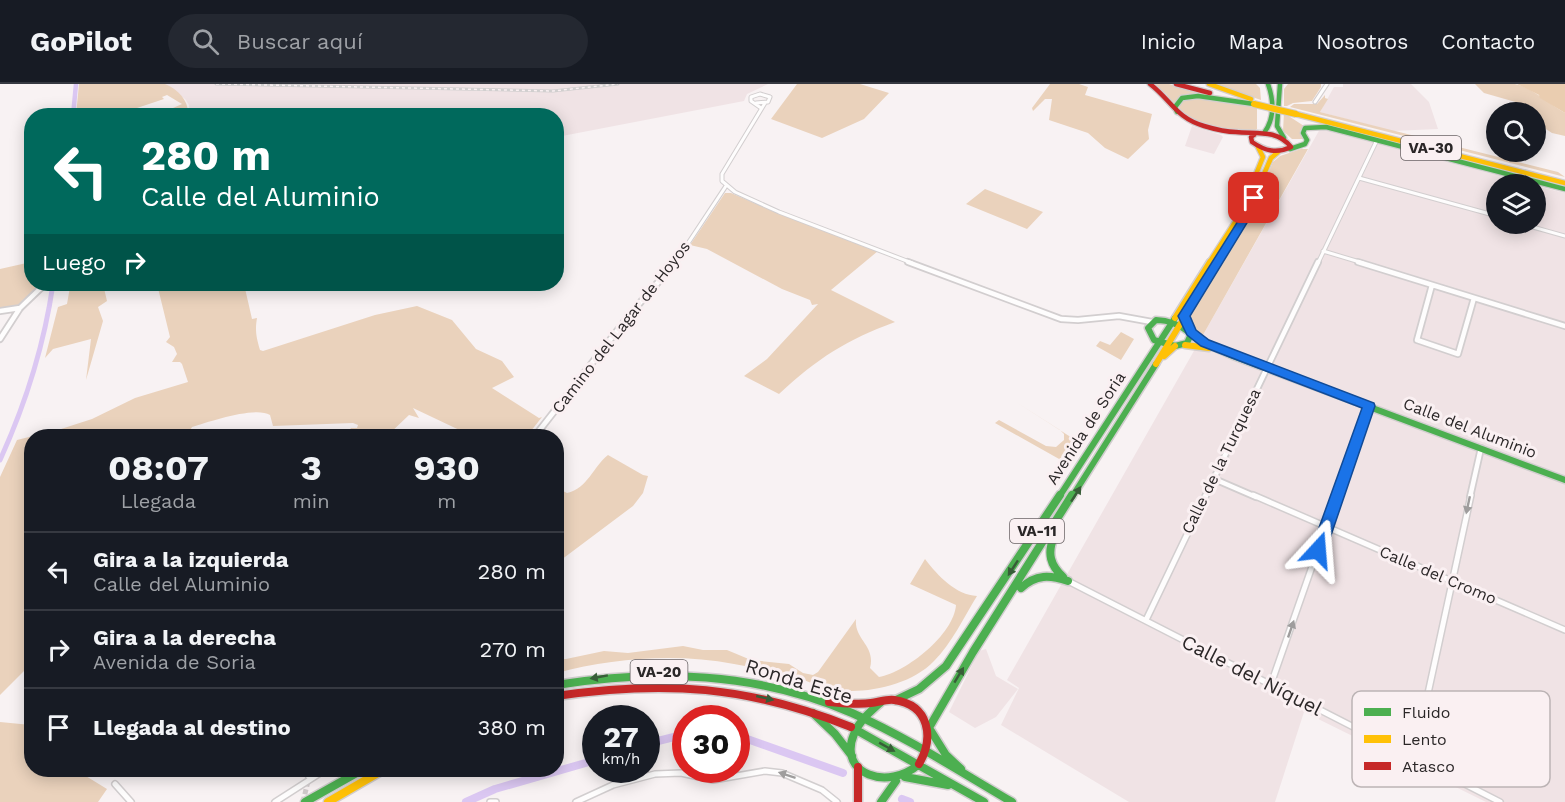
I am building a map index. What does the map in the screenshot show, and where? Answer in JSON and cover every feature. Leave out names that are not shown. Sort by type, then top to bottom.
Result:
[{"type":"main road","points":[[1150,84],[1162,92],[1178,112],[1189,119],[1233,132],[1278,152],[1287,142]]},
{"type":"main road","name":"VA-30","points":[[1176,84],[1296,112],[1565,181]]},
{"type":"main road","name":"VA-30","points":[[1186,84],[1255,102]]},
{"type":"main road","points":[[1209,84],[1255,102]]},
{"type":"main road","points":[[1262,84],[1267,94],[1271,124]]},
{"type":"main road","points":[[1254,141],[1271,124],[1271,91],[1268,84]]},
{"type":"main road","points":[[1280,84],[1277,126],[1287,142]]},
{"type":"main road","points":[[1178,112],[1175,107],[1177,102],[1191,96],[1255,102]]},
{"type":"main road","points":[[1264,133],[1287,142],[1305,144],[1307,140],[1304,130],[1316,126],[1565,189]]},
{"type":"main road","name":"Avenida de Soria","points":[[930,729],[992,623],[1170,344],[1179,320],[1239,216],[1263,157],[1254,141]]},
{"type":"main road","name":"Avenida de Soria","points":[[1179,320],[1245,218],[1271,158],[1278,152]]},
{"type":"main road","points":[[1163,319],[1179,320],[1190,331],[1190,340],[1170,344],[1151,337],[1147,324],[1163,319]]},
{"type":"main road","name":"Calle del Aluminio","points":[[1190,331],[1205,343],[1229,354],[1565,480]]},
{"type":"main road","name":"Avenida de Soria","points":[[896,700],[919,689],[946,666],[1098,438],[1170,344]]},
{"type":"main road","name":"Calle del Aluminio","points":[[1170,344],[1199,346],[1229,354]]},
{"type":"main road","points":[[1060,518],[1047,555],[1054,570],[1068,581]]},
{"type":"main road","points":[[992,623],[1026,580],[1042,575],[1053,575],[1068,581]]},
{"type":"main road","name":"Ronda Este","points":[[564,683],[609,675],[655,672],[693,673],[753,682],[823,702],[863,719],[1012,802]]},
{"type":"main road","name":"Ronda Este","points":[[564,695],[618,685],[691,685],[746,693],[811,711],[855,730],[984,802]]},
{"type":"main road","points":[[896,700],[918,710],[946,755],[970,778]]},
{"type":"main road","name":"VA-11","points":[[881,702],[896,700]]},
{"type":"main road","points":[[823,702],[881,702]]},
{"type":"main road","points":[[852,756],[855,730],[881,702]]},
{"type":"main road","points":[[811,711],[835,734],[858,767],[875,778],[927,779],[959,788]]},
{"type":"main road","name":"VA-11","points":[[900,779],[919,764],[926,754],[930,742],[930,729]]},
{"type":"main road","points":[[858,767],[858,802]]},
{"type":"main road","points":[[305,802],[350,777]]},
{"type":"main road","points":[[328,802],[371,777]]},
{"type":"main road","points":[[881,802],[900,779]]},
{"type":"street","points":[[1315,102],[1327,84]]},
{"type":"street","points":[[761,108],[750,98],[760,94],[770,97],[770,100],[761,108],[722,174],[722,181],[726,186],[788,216],[1041,313],[1061,319],[1078,320],[1119,316],[1147,324]]},
{"type":"street","points":[[756,103],[765,103]]},
{"type":"street","name":"Calle de la Turquesa","points":[[1146,620],[1212,478],[1377,140]]},
{"type":"street","points":[[1359,178],[1486,213]]},
{"type":"street","name":"Camino del Lagar de Hoyos","points":[[540,429],[636,306],[675,263],[726,186]]},
{"type":"street","points":[[1546,231],[1565,236]]},
{"type":"street","points":[[1323,251],[1565,326]]},
{"type":"street","points":[[1432,285],[1417,340],[1458,354],[1474,298]]},
{"type":"street","points":[[0,339],[20,308],[38,291]]},
{"type":"street","points":[[0,311],[20,308]]},
{"type":"street","points":[[1271,684],[1369,406]]},
{"type":"street","points":[[1428,691],[1481,448]]},
{"type":"street","name":"Calle del Cromo","points":[[1212,478],[1565,630]]},
{"type":"street","name":"Calle del Níquel","points":[[1068,581],[1352,726]]},
{"type":"street","points":[[576,802],[596,790],[617,783],[664,773],[683,773],[702,780],[715,780],[772,771],[789,775],[831,794],[837,802]]},
{"type":"street","points":[[275,802],[317,777]]},
{"type":"street","points":[[115,784],[130,802]]},
{"type":"street","name":"Calle del Níquel","points":[[1471,787],[1500,802]]},
{"type":"street","points":[[490,802],[496,802]]},
{"type":"shaded area","points":[[79,84],[165,84],[182,96],[188,108],[173,108],[182,104],[167,95],[162,97],[164,99],[137,108],[77,108]]},
{"type":"shaded area","points":[[164,84],[768,84],[747,94],[744,101],[564,136],[564,108],[189,108],[185,99]]},
{"type":"shaded area","points":[[797,84],[860,84],[889,93],[864,119],[822,138],[771,119]]},
{"type":"shaded area","points":[[1050,84],[1079,84],[1088,87],[1085,95],[1152,114],[1148,130],[1149,139],[1128,159],[1105,148],[1088,133],[1049,120],[1052,99],[1045,99],[1033,111],[1032,108]]},
{"type":"shaded area","points":[[1152,84],[1169,84],[1226,98],[1190,95],[1177,100],[1173,105],[1166,94]]},
{"type":"shaded area","points":[[1214,84],[1256,84],[1260,88],[1261,100]]},
{"type":"shaded area","points":[[1288,84],[1321,84],[1321,87],[1312,101],[1284,106],[1284,89]]},
{"type":"shaded area","points":[[1343,84],[1411,84],[1429,102],[1438,129],[1392,131],[1320,112],[1334,87],[1343,87]]},
{"type":"shaded area","points":[[1475,84],[1522,86],[1565,113],[1565,136],[1546,129],[1546,102],[1516,102],[1484,93]]},
{"type":"shaded area","points":[[1517,84],[1565,84],[1565,113],[1540,98],[1539,95]]},
{"type":"shaded area","points":[[1325,95],[1328,99],[1320,112],[1486,154],[1486,157],[1290,107],[1294,104],[1317,104]]},
{"type":"shaded area","points":[[1186,98],[1211,98],[1257,107],[1257,129],[1252,133],[1243,133],[1196,120],[1181,110],[1178,104]]},
{"type":"shaded area","points":[[1284,113],[1304,126],[1300,131],[1303,139],[1292,139],[1283,131]]},
{"type":"shaded area","points":[[1192,126],[1223,137],[1214,154],[1185,146]]},
{"type":"shaded area","points":[[1320,129],[1493,174],[1486,174],[1486,234],[1546,234],[1546,188],[1565,193],[1565,802],[1486,802],[1456,787],[1550,787],[1550,691],[1352,691],[1352,736],[1304,712],[1275,802],[1129,802],[1001,725],[1019,688],[1007,680]]},
{"type":"shaded area","points":[[1308,149],[1203,335],[1212,342],[1200,336],[1192,327],[1190,315],[1251,214],[1273,162],[1280,156]]},
{"type":"shaded area","points":[[1506,162],[1518,162],[1558,172],[1565,177]]},
{"type":"shaded area","points":[[985,189],[1043,212],[1027,229],[966,204]]},
{"type":"shaded area","points":[[725,193],[731,193],[878,251],[831,290],[895,322],[833,351],[779,394],[744,376],[767,359],[818,304],[812,305],[810,300],[782,289],[707,249],[690,245]]},
{"type":"shaded area","points":[[24,264],[24,291],[33,291],[19,306],[0,309],[0,269]]},
{"type":"shaded area","points":[[69,291],[105,291],[107,301],[98,307],[103,321],[86,380],[91,339],[53,349],[45,358],[58,307],[67,304]]},
{"type":"shaded area","points":[[159,291],[246,291],[252,319],[257,318],[257,337],[260,350],[263,351],[375,315],[417,306],[452,320],[476,349],[502,361],[514,377],[492,388],[539,418],[542,417],[533,429],[457,429],[413,408],[419,418],[409,415],[394,429],[350,429],[357,428],[358,425],[353,423],[273,426],[270,415],[254,412],[191,429],[61,429],[92,419],[135,398],[188,382],[182,364],[172,362],[177,354],[174,347],[166,342],[170,337]]},
{"type":"shaded area","points":[[1121,332],[1134,339],[1121,360],[1096,346],[1100,341],[1110,345]]},
{"type":"shaded area","points":[[999,420],[1046,446],[1056,447],[1064,440],[1064,434],[1060,430],[1080,443],[1068,464],[995,423]]},
{"type":"shaded area","points":[[24,438],[24,671],[0,695],[0,477],[17,440]]},
{"type":"shaded area","points":[[608,455],[648,476],[643,493],[633,506],[564,558],[564,492],[567,493],[580,487]]},
{"type":"shaded area","points":[[925,559],[942,578],[955,588],[977,596],[952,638],[934,661],[913,676],[888,686],[862,691],[836,690],[768,670],[690,659],[622,661],[564,671],[564,659],[604,651],[628,653],[683,646],[703,650],[727,650],[751,660],[789,664],[803,673],[813,675],[818,672],[856,619],[858,632],[870,654],[870,668],[879,677],[903,668],[915,660],[938,639],[953,616],[956,605],[910,584]]},
{"type":"shaded area","points":[[986,649],[996,676],[1018,689],[996,717],[975,728],[949,712],[979,651]]},
{"type":"shaded area","points":[[0,722],[24,724],[24,777],[87,777],[107,789],[98,802],[0,802]]},
{"type":"waterway","points":[[74,108],[76,84]]},
{"type":"waterway","points":[[0,460],[33,374],[45,330],[52,291]]},
{"type":"waterway","points":[[660,740],[672,738]]},
{"type":"waterway","points":[[750,740],[843,773]]},
{"type":"waterway","points":[[564,769],[582,764]]},
{"type":"waterway","points":[[466,802],[495,789],[537,777]]},
{"type":"waterway","points":[[902,799],[910,802]]},
{"type":"tunnel","points":[[303,802],[308,781]]},
{"type":"railway","points":[[216,84],[553,91],[618,84]]},
{"type":"traffic: fast","points":[[1264,133],[1271,122],[1273,109],[1268,84]]},
{"type":"traffic: fast","points":[[1280,84],[1277,126],[1284,138]]},
{"type":"traffic: fast","points":[[1177,112],[1175,107],[1182,98],[1198,96],[1254,104]]},
{"type":"traffic: fast","points":[[1307,140],[1303,133],[1305,128],[1326,127],[1565,189]]},
{"type":"traffic: fast","points":[[1290,149],[1305,144],[1307,140]]},
{"type":"traffic: fast","points":[[1184,316],[1189,329]]},
{"type":"traffic: fast","points":[[896,700],[919,689],[946,666],[1098,439],[1175,318]]},
{"type":"traffic: fast","points":[[1191,333],[1187,343],[1175,346],[1154,340],[1148,328],[1156,320],[1176,323],[1186,330],[1191,334],[1196,338],[1202,342],[1225,353],[1565,480]]},
{"type":"traffic: fast","points":[[930,726],[973,652],[1156,364]]},
{"type":"traffic: fast","points":[[1054,537],[1050,559],[1063,577]]},
{"type":"traffic: fast","points":[[1021,588],[1026,583],[1043,576],[1068,581]]},
{"type":"traffic: fast","points":[[564,684],[625,676],[692,675],[726,678],[793,692],[826,703],[874,724],[1012,802]]},
{"type":"traffic: fast","points":[[881,702],[864,718],[854,733],[851,752],[855,763],[874,777],[885,779],[909,773],[919,764]]},
{"type":"traffic: fast","points":[[813,713],[835,734],[852,756]]},
{"type":"traffic: fast","points":[[851,727],[984,802]]},
{"type":"traffic: fast","points":[[931,731],[946,755],[961,769]]},
{"type":"traffic: fast","points":[[305,802],[350,777]]},
{"type":"traffic: fast","points":[[905,777],[948,785]]},
{"type":"traffic: fast","points":[[881,802],[896,781]]},
{"type":"traffic: slow","points":[[1209,84],[1251,99]]},
{"type":"traffic: slow","points":[[1254,104],[1296,114]]},
{"type":"traffic: slow","points":[[1296,114],[1565,183]]},
{"type":"traffic: slow","points":[[1175,318],[1239,216],[1263,157],[1258,147]]},
{"type":"traffic: slow","points":[[1156,364],[1245,218],[1271,158],[1278,152]]},
{"type":"traffic: slow","points":[[1185,345],[1209,348]]},
{"type":"traffic: slow","points":[[1164,356],[1175,346]]},
{"type":"traffic: slow","points":[[328,802],[371,777]]},
{"type":"traffic: jam","points":[[1150,84],[1175,110],[1197,124],[1231,132],[1273,134],[1286,141],[1291,147],[1281,151],[1266,150],[1252,142],[1251,137],[1254,135]]},
{"type":"traffic: jam","points":[[1176,84],[1210,93]]},
{"type":"traffic: jam","points":[[564,695],[631,687],[706,689],[779,701],[851,727]]},
{"type":"traffic: jam","points":[[829,702],[872,703],[895,700],[907,703],[916,709],[923,716],[929,734],[925,754],[919,764]]},
{"type":"traffic: jam","points":[[858,767],[858,802]]},
{"type":"route","points":[[1254,198],[1245,218],[1184,316],[1191,333],[1205,343],[1233,356],[1369,406],[1318,550]]}]
